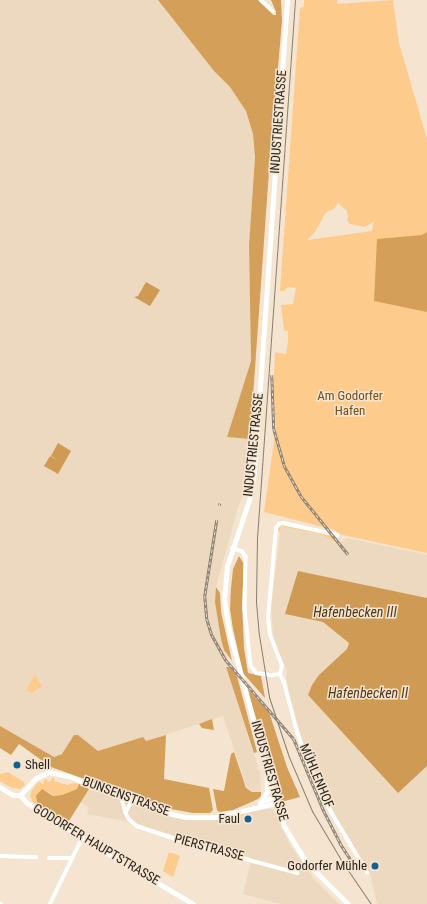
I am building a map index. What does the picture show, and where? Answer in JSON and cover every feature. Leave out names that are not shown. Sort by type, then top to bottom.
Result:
[{"type":"main road","name":"INDUSTRIESTRASSE","points":[[287,0],[254,473],[249,500],[231,548],[225,579],[225,613],[274,797],[284,826],[302,856],[317,875],[348,904]]},
{"type":"main road","points":[[260,802],[268,789],[266,767]]},
{"type":"main road","name":"BUNSENSTRASSE","points":[[20,795],[36,778],[49,772],[68,776],[132,800],[186,817],[216,817],[276,803]]},
{"type":"main road","name":"GODORFER HAUPTSTRASSE","points":[[0,787],[14,795],[20,795],[27,803],[82,838],[193,904]]},
{"type":"main road","name":"BUNSENSTRASSE","points":[[241,811],[274,797]]},
{"type":"street","points":[[261,0],[273,11]]},
{"type":"street","name":"MÜHLENHOF","points":[[338,535],[282,523],[276,528],[268,618],[270,634],[282,666],[280,674],[284,681],[298,734],[313,774],[332,813],[367,872]]},
{"type":"street","points":[[231,548],[242,552],[246,557],[245,609],[249,661],[252,669],[260,673],[272,675],[280,674]]},
{"type":"street","points":[[124,797],[123,802],[126,813]]},
{"type":"street","points":[[126,813],[132,800]]},
{"type":"street","name":"PIERSTRASSE","points":[[126,813],[129,820],[137,826],[180,841],[298,873]]},
{"type":"street","points":[[50,904],[82,838]]},
{"type":"street","points":[[0,856],[36,857]]},
{"type":"street","points":[[49,858],[72,858]]},
{"type":"shaded area","points":[[0,0],[158,0],[214,71],[230,87],[246,111],[253,134],[255,157],[249,245],[251,360],[227,437],[250,439],[243,496],[239,504],[216,587],[218,621],[229,667],[226,668],[258,767],[257,768],[260,772],[261,792],[252,791],[247,788],[223,716],[61,769],[0,732]]},
{"type":"shaded area","points":[[158,0],[259,0],[270,9],[273,15],[276,15],[271,0],[281,0],[282,21],[269,171],[250,439],[227,437],[251,361],[249,245],[255,157],[253,134],[246,111],[230,87],[214,71]]},
{"type":"shaded area","points":[[427,232],[427,312],[374,301],[377,239],[422,235]]},
{"type":"shaded area","points":[[281,526],[323,535],[338,545],[347,538],[427,555],[427,598],[364,585],[285,614],[323,622],[348,641],[349,647],[312,685],[308,695],[398,793],[427,766],[427,904],[377,904],[370,873],[336,817],[307,755],[291,701],[286,678],[287,670],[275,646],[273,634],[271,608]]},
{"type":"shaded area","points":[[239,556],[244,564],[242,604],[244,648],[248,673],[261,676],[265,698],[243,673],[233,629],[230,609],[231,588],[233,569]]},
{"type":"shaded area","points":[[216,587],[220,593],[221,612],[232,661],[224,650],[221,639],[215,602]]},
{"type":"shaded area","points":[[226,667],[230,667],[237,676],[257,752],[254,753]]},
{"type":"shaded area","points":[[247,688],[269,712],[287,767],[300,797],[281,802]]},
{"type":"shaded area","points":[[212,719],[214,730],[202,728],[199,724]]},
{"type":"shaded area","points":[[0,726],[54,757],[62,754],[74,735],[78,735],[98,751],[143,737],[146,741],[166,735],[164,779],[209,788],[213,810],[210,813],[193,813],[165,808],[51,767],[19,744],[11,755],[0,748]]},
{"type":"shaded area","points":[[234,752],[246,788],[252,792],[261,792],[261,796],[258,799],[233,810],[219,812],[217,810],[213,789],[224,791],[231,754]]},
{"type":"shaded area","points":[[79,784],[89,789],[67,824],[38,806],[36,796],[42,789],[53,796],[62,795],[77,789]]},
{"type":"shaded area","points":[[89,789],[172,817],[189,819],[211,820],[263,809],[271,809],[274,811],[289,843],[313,878],[339,904],[280,904],[243,894],[252,858],[124,821],[87,814],[89,808],[80,802]]},
{"type":"green space","name":"Am Godorfer Hafen","points":[[304,0],[337,0],[337,4],[393,0],[399,43],[427,139],[427,553],[338,534],[335,530],[264,512],[276,427],[273,395],[275,352],[286,354],[288,341],[288,331],[284,330],[281,305],[293,304],[296,288],[288,287],[284,291],[280,291],[300,8],[304,7]],"holes":[[[338,203],[347,211],[347,220],[350,224],[365,227],[374,221],[372,231],[307,240],[315,232],[325,214],[334,209]]]},
{"type":"green space","points":[[281,525],[331,535],[338,544],[323,535],[281,526],[280,533],[278,529]]},
{"type":"green space","points":[[35,675],[42,686],[32,693],[26,690]]},
{"type":"green space","points":[[8,772],[24,782],[25,785],[20,789],[12,788],[0,781],[0,774]]},
{"type":"green space","points":[[52,778],[55,778],[54,781],[67,785],[74,783],[79,784],[77,789],[62,795],[53,796],[48,791],[36,796],[38,806],[33,802],[30,796],[32,790],[38,782],[43,784],[44,780],[47,779],[48,782],[51,781]]},
{"type":"green space","points":[[169,852],[180,856],[173,877],[163,871]]},
{"type":"water","points":[[146,282],[160,290],[150,306],[134,297],[138,296]]},
{"type":"water","points":[[58,443],[71,451],[58,474],[44,466],[50,456],[58,461],[51,456]]},
{"type":"water","points":[[298,571],[427,598],[427,766],[398,793],[308,695],[312,685],[319,675],[347,649],[349,643],[323,622],[285,614]]},
{"type":"tram line","points":[[295,0],[257,538],[256,602],[259,635],[269,697],[289,757],[312,811],[343,863],[371,904]]},
{"type":"railway","points":[[272,375],[274,429],[284,465],[301,496],[348,554]]},
{"type":"railway","points":[[217,520],[205,596],[207,619],[212,635],[226,660],[294,739],[324,811],[340,843],[353,863]]},
{"type":"place","name":"Shell","points":[[17,765]]},
{"type":"place","name":"Faul","points":[[248,819]]},
{"type":"place","name":"Godorfer Mühle","points":[[375,866]]},
{"type":"water label","name":"Hafenbecken III","points":[[355,612]]},
{"type":"water label","name":"Hafenbecken II","points":[[368,693]]}]
